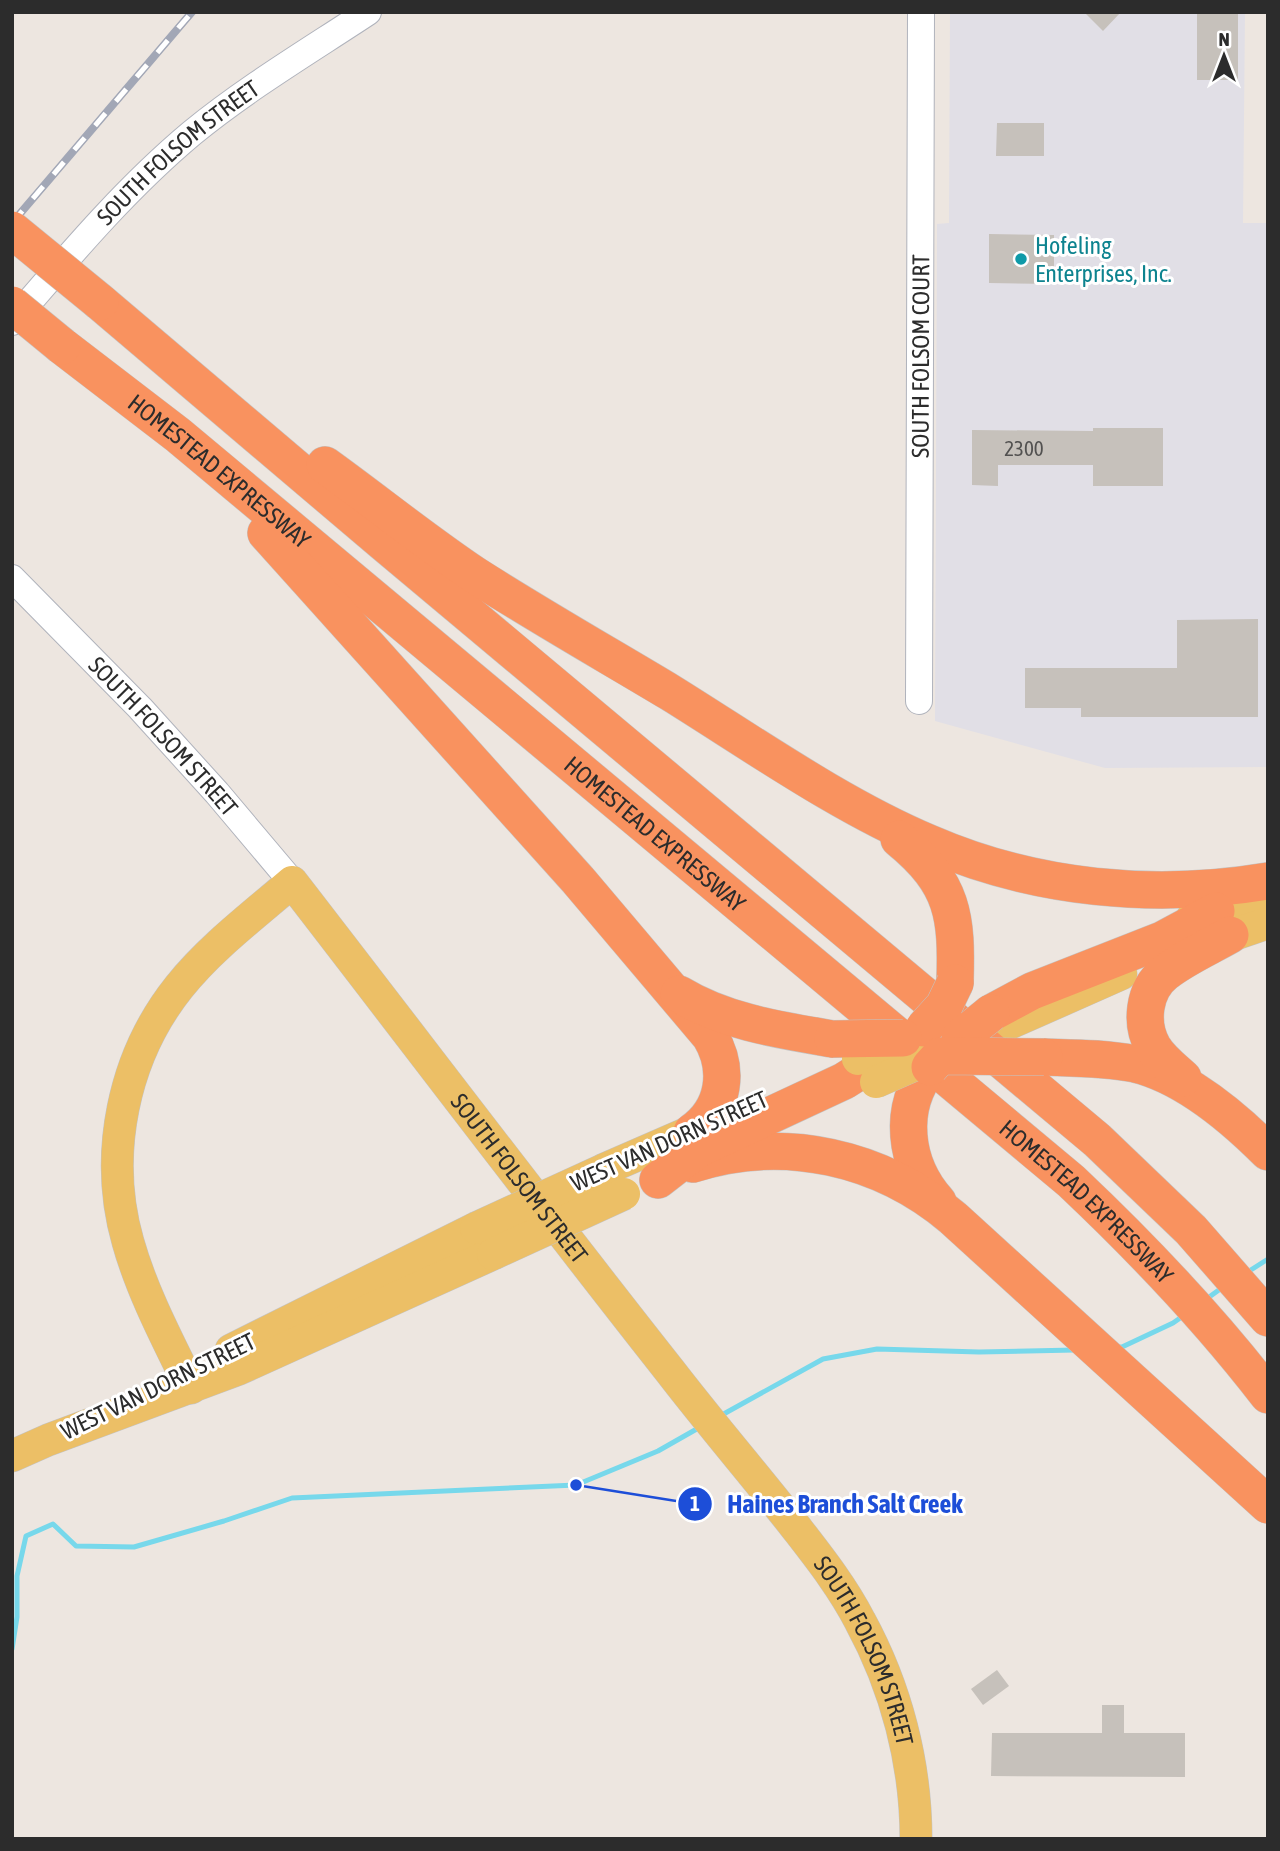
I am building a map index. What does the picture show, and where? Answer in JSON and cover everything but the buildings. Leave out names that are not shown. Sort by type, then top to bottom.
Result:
[{"type":"highway","name":"HOMESTEAD EXPRESSWAY","points":[[12,230],[1097,1140],[1191,1230],[1268,1318]]},
{"type":"highway","points":[[100,302],[474,574],[862,810],[927,843],[1008,871],[1096,887],[1192,890],[1268,881]]},
{"type":"highway","name":"HOMESTEAD EXPRESSWAY","points":[[12,305],[178,435],[1060,1172],[1136,1243],[1198,1309],[1268,1395]]},
{"type":"highway","points":[[178,435],[578,880],[710,1036],[719,1056],[722,1082],[718,1101],[693,1148],[738,1153],[781,1151],[820,1155],[878,1171],[929,1198],[1268,1505]]},
{"type":"highway","points":[[862,810],[929,867],[950,905],[956,933],[921,1041],[923,1075],[909,1109],[908,1135],[913,1161],[925,1188],[966,1230]]},
{"type":"highway","points":[[658,1180],[698,1149],[921,1041],[1040,987],[1162,940],[1223,923]]},
{"type":"highway","points":[[1223,923],[1162,975],[1153,986],[1147,1001],[1147,1034],[1164,1061],[1260,1145]]},
{"type":"highway","points":[[660,977],[682,996],[753,1025],[921,1041],[1044,1057],[1135,1064],[1174,1080],[1218,1109]]},
{"type":"main road","name":"SOUTH FOLSOM STREET","points":[[292,882],[671,1373],[834,1577],[860,1620],[879,1659],[894,1700],[906,1742],[913,1786],[916,1839]]},
{"type":"main road","points":[[188,1381],[138,1272],[127,1240],[117,1170],[122,1110],[142,1047],[180,986],[202,962],[292,882]]},
{"type":"main road","points":[[1223,923],[1268,896]]},
{"type":"main road","points":[[1223,923],[1268,923]]},
{"type":"main road","name":"WEST VAN DORN STREET","points":[[12,1456],[63,1431],[188,1381],[475,1228],[605,1169],[693,1148],[921,1041]]},
{"type":"main road","name":"WEST VAN DORN STREET","points":[[188,1381],[239,1369],[658,1180],[693,1148]]},
{"type":"street","name":"SOUTH FOLSOM STREET","points":[[12,322],[104,215],[182,142],[241,96],[368,12]]},
{"type":"street","name":"SOUTH FOLSOM COURT","points":[[919,701],[921,12]]},
{"type":"street","name":"SOUTH FOLSOM STREET","points":[[12,578],[140,708],[292,882]]},
{"type":"shaded area","points":[[950,12],[1245,12],[1243,223],[1268,223],[1268,767],[1105,768],[935,721],[937,224],[949,223]]},
{"type":"waterway","points":[[1246,1273],[1268,1259]]},
{"type":"waterway","points":[[1205,1300],[1223,1287]]},
{"type":"waterway","points":[[1117,1347],[1122,1347],[1183,1316]]},
{"type":"waterway","points":[[720,1416],[823,1359],[877,1349],[979,1352],[1075,1350]]},
{"type":"waterway","points":[[12,1649],[17,1617],[17,1576],[26,1536],[53,1524],[76,1546],[134,1547],[292,1498],[576,1485],[658,1451],[702,1426]]},
{"type":"railway","points":[[12,223],[192,12]]},
{"type":"place","name":"Hofeling Enterprises, Inc.","points":[[1021,259]]},
{"type":"place","name":"Haines Branch Salt Creek","points":[[576,1485]]}]
